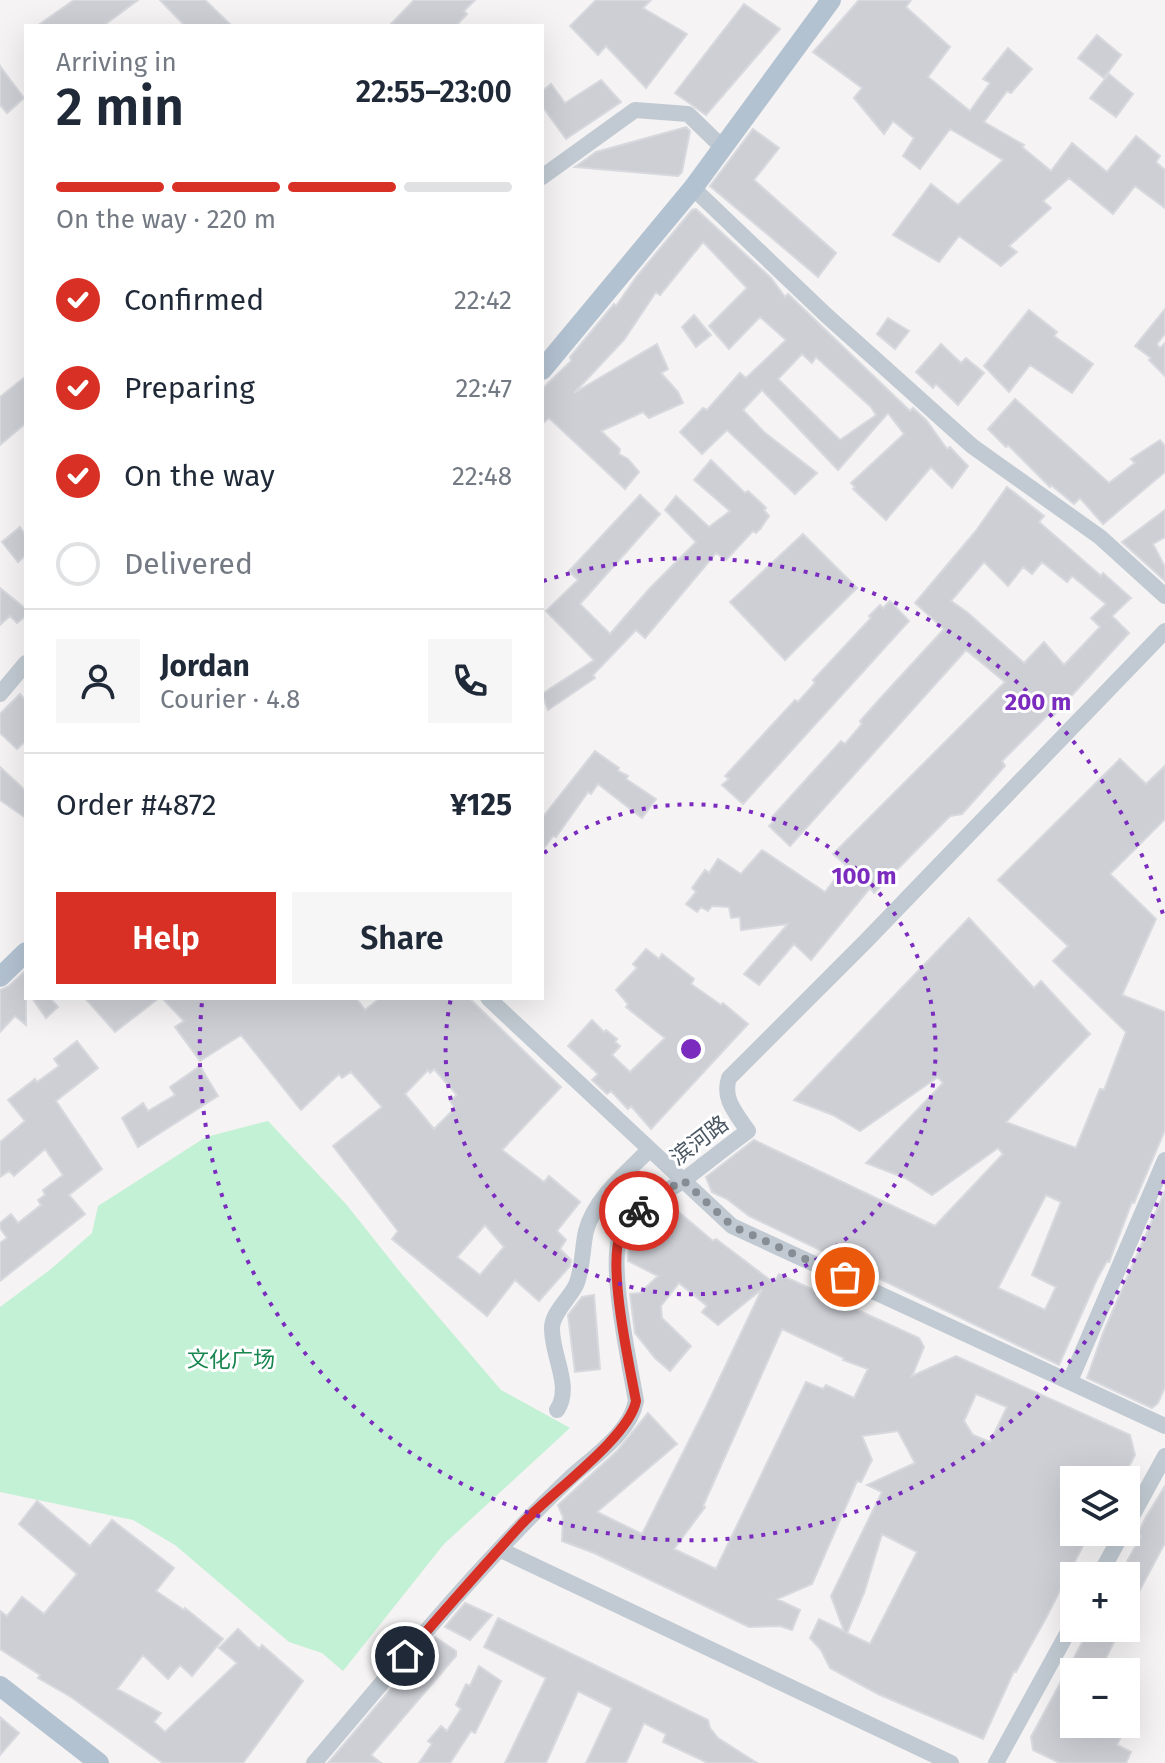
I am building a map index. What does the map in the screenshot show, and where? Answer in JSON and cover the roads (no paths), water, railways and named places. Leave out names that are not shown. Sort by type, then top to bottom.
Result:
[{"type":"main road","points":[[544,368],[693,188],[831,0]]},
{"type":"main road","points":[[0,977],[24,954]]},
{"type":"main road","points":[[0,1686],[99,1763]]},
{"type":"street","points":[[544,176],[635,110],[688,114],[723,148]]},
{"type":"street","points":[[693,188],[816,306],[972,446],[1100,537],[1165,596]]},
{"type":"street","name":"滨河路","points":[[314,1763],[521,1525],[617,1434],[634,1413],[636,1401],[618,1275],[618,1238],[623,1228],[647,1203],[748,1131],[728,1101],[726,1089],[729,1078],[876,931],[1165,631]]},
{"type":"street","points":[[0,694],[24,665]]},
{"type":"street","points":[[490,1000],[732,1226],[1165,1426]]},
{"type":"street","points":[[557,1410],[563,1400],[563,1389],[552,1322],[575,1286],[587,1228],[594,1210],[649,1150]]},
{"type":"street","points":[[1070,1381],[1165,1160]]},
{"type":"street","points":[[1140,1502],[1165,1456]]},
{"type":"street","points":[[501,1550],[951,1763]]},
{"type":"street","points":[[996,1763],[1062,1642]]},
{"type":"park label","name":"文化广场","points":[[231,1359]]}]
